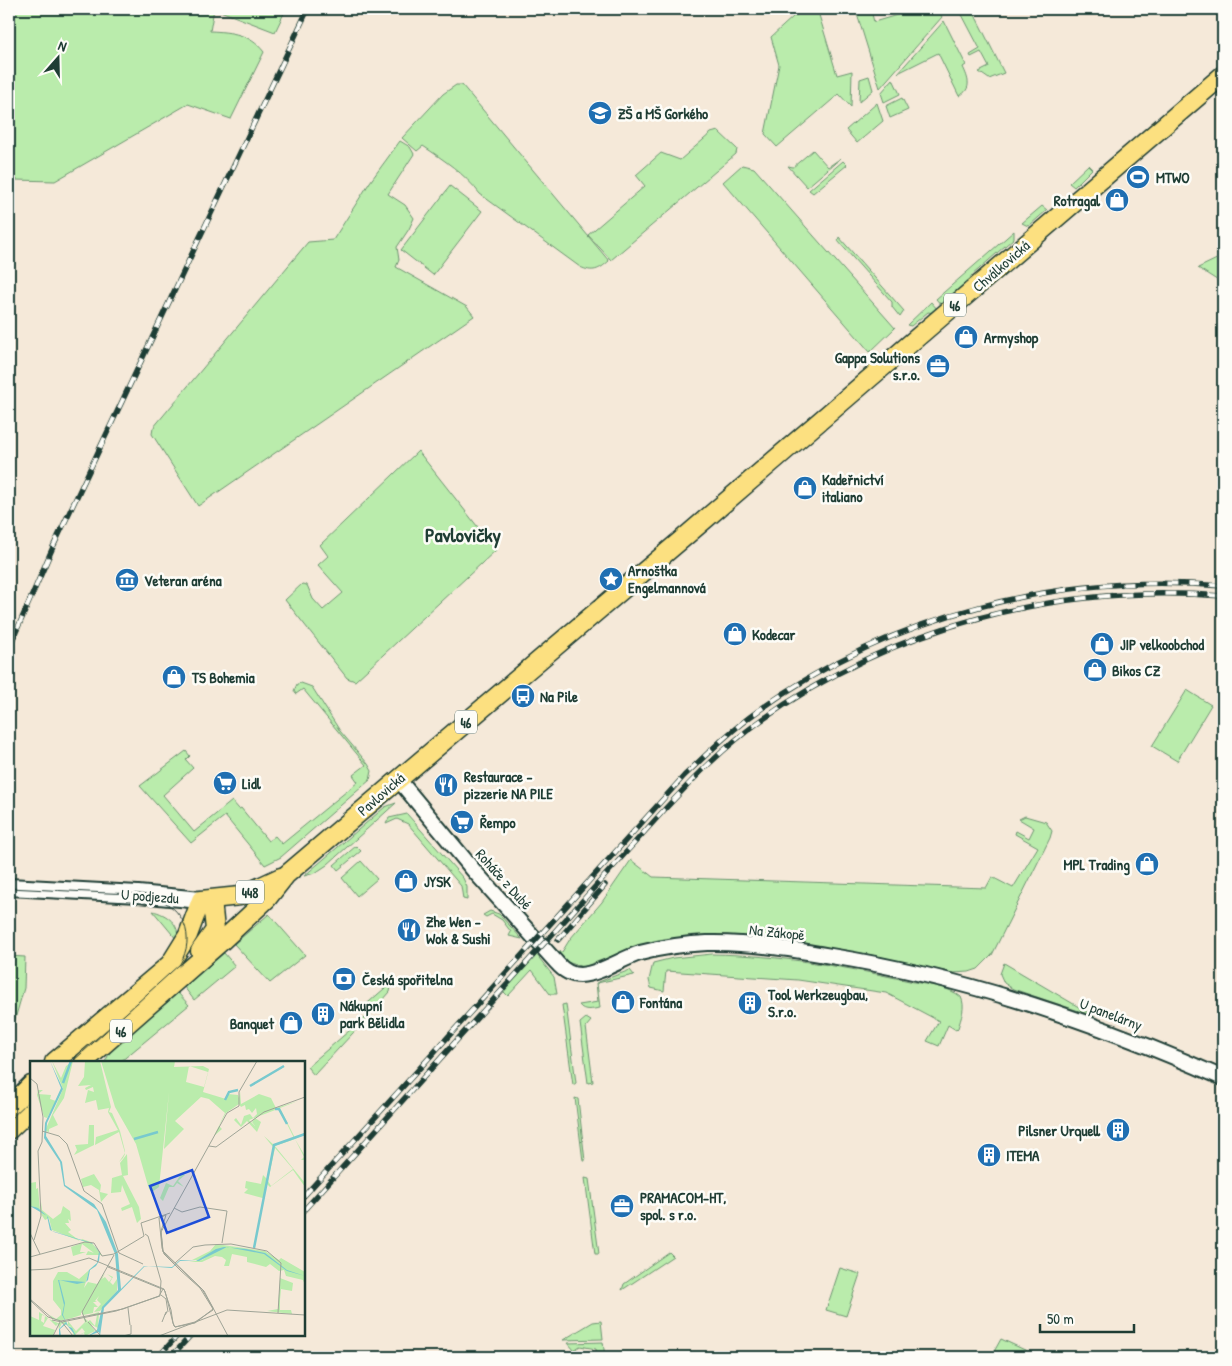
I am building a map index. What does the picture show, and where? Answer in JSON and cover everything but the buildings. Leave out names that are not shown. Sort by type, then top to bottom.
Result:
[{"type":"main road","name":"Chválkovická","points":[[687,535],[1223,75]]},
{"type":"main road","name":"Pavlovická","points":[[85,1061],[183,976],[267,899],[286,875],[687,535]]},
{"type":"main road","name":"U podjezdu","points":[[9,887],[207,900],[240,896],[286,875]]},
{"type":"main road","name":"46","points":[[55,1061],[164,970],[182,947],[207,900]]},
{"type":"main road","points":[[183,976],[189,964],[214,934],[216,920],[207,900]]},
{"type":"main road","points":[[9,1107],[30,1086]]},
{"type":"main road","points":[[9,1130],[30,1110]]},
{"type":"street","name":"Roháče z Dubé","points":[[398,779],[490,888],[557,963],[570,973]]},
{"type":"street","name":"Na Zákopě","points":[[570,973],[579,975],[590,973],[640,953],[667,947],[709,943],[797,950],[858,960],[983,989]]},
{"type":"street","name":"U panelárny","points":[[983,989],[1086,1021],[1155,1048],[1223,1078]]},
{"type":"green space","points":[[9,9],[214,9],[210,31],[240,35],[253,41],[264,52],[231,119],[188,104],[55,181],[15,180],[9,173]]},
{"type":"green space","points":[[215,9],[286,9],[275,32]]},
{"type":"green space","points":[[812,9],[837,9],[819,15],[837,75],[852,71],[851,107],[839,94],[777,147],[765,134],[779,65],[771,37],[794,16]]},
{"type":"green space","points":[[917,9],[938,9],[942,17],[880,88],[857,14],[871,10],[874,22]]},
{"type":"green space","points":[[959,9],[972,9],[1004,73],[989,79],[979,72],[989,67],[981,52],[971,57],[970,55],[980,49]]},
{"type":"green space","points":[[944,21],[966,65],[963,67],[968,79],[968,87],[959,96],[938,53],[898,73]]},
{"type":"green space","points":[[869,76],[873,90],[859,102],[860,79]]},
{"type":"green space","points":[[893,79],[900,94],[884,102],[881,93]]},
{"type":"green space","points":[[456,85],[462,85],[609,261],[599,268],[592,270],[580,267],[480,194],[460,173],[446,162],[423,146],[417,151],[402,138],[443,94]]},
{"type":"green space","points":[[902,98],[908,110],[890,118],[886,106]]},
{"type":"green space","points":[[877,103],[883,121],[857,143],[846,130]]},
{"type":"green space","points":[[718,131],[737,149],[736,154],[611,260],[588,235],[645,186],[636,175],[661,153],[680,160],[711,133]]},
{"type":"green space","points":[[400,141],[410,147],[414,154],[388,194],[405,205],[414,218],[397,247],[399,260],[396,267],[467,307],[474,316],[198,506],[152,434],[153,428],[308,242],[333,240],[370,182]]},
{"type":"green space","points":[[813,150],[828,167],[841,158],[807,187],[788,166],[793,167]]},
{"type":"green space","points":[[843,161],[847,165],[813,193],[809,190]]},
{"type":"green space","points":[[742,165],[754,168],[895,328],[870,352],[723,182]]},
{"type":"green space","points":[[1088,165],[1092,169],[1074,187],[1069,183]]},
{"type":"green space","points":[[450,186],[482,211],[433,275],[401,250]]},
{"type":"green space","points":[[1042,206],[1047,210],[1030,225],[1022,223]]},
{"type":"green space","points":[[1014,231],[1014,238],[971,276],[970,283],[942,306],[936,299]]},
{"type":"green space","points":[[839,237],[904,311],[900,317],[892,307],[892,302],[838,241]]},
{"type":"green space","points":[[1223,256],[1223,284],[1198,268]]},
{"type":"green space","points":[[931,302],[938,310],[934,313],[928,312],[911,326],[907,325]]},
{"type":"green space","points":[[418,451],[496,550],[355,681],[347,678],[285,600],[302,584],[307,585],[313,599],[323,610],[343,593],[318,565],[328,556],[320,545]]},
{"type":"green space","points":[[301,683],[312,687],[340,731],[368,764],[372,771],[370,780],[281,857],[265,865],[225,816],[191,843],[140,786],[186,751],[190,756],[186,760],[193,768],[163,795],[194,832],[232,801],[239,809],[241,808],[268,841],[275,836],[282,844],[358,782],[353,775],[366,765],[303,689],[296,694],[294,691],[297,684]]},
{"type":"green space","points":[[1187,690],[1211,705],[1177,761],[1152,746]]},
{"type":"green space","points":[[396,803],[327,865],[315,873],[304,876],[385,807]]},
{"type":"green space","points":[[407,814],[463,878],[467,887],[467,900],[463,899],[461,886],[408,824],[397,819],[386,824],[389,818]]},
{"type":"green space","points":[[1025,816],[1046,822],[1052,831],[1050,838],[992,955],[978,969],[969,972],[952,973],[867,954],[756,937],[707,936],[684,938],[634,948],[583,967],[567,962],[554,950],[562,952],[570,939],[602,902],[631,860],[653,877],[986,888],[992,877],[1013,888],[1038,847],[1015,834],[1016,831],[1029,838],[1034,828],[1019,819]]},
{"type":"green space","points":[[356,846],[361,851],[338,870],[334,865]]},
{"type":"green space","points":[[361,861],[377,879],[357,896],[342,878]]},
{"type":"green space","points":[[153,911],[167,917],[175,925],[178,934],[177,940]]},
{"type":"green space","points":[[490,911],[499,914],[522,939],[509,936],[511,932],[502,920],[492,914],[486,917],[483,915]]},
{"type":"green space","points":[[269,914],[305,955],[270,983],[234,944]]},
{"type":"green space","points":[[224,953],[235,966],[194,1000],[184,987]]},
{"type":"green space","points":[[536,954],[554,977],[557,994],[550,994],[532,970],[508,996],[503,991]]},
{"type":"green space","points":[[712,954],[788,959],[864,971],[939,987],[961,997],[963,1005],[962,1016],[956,1030],[948,1025],[939,1046],[927,1041],[939,1021],[886,993],[798,980],[666,971],[664,991],[651,988],[649,980],[653,963],[673,958]]},
{"type":"green space","points":[[9,956],[25,957],[24,988],[9,1040]]},
{"type":"green space","points":[[1004,963],[1094,1016],[1013,989],[1004,983],[1000,974]]},
{"type":"green space","points":[[630,970],[634,975],[597,983],[600,1008],[586,1009],[579,1005],[598,1002],[596,983]]},
{"type":"green space","points":[[392,982],[390,992],[369,1016],[362,1008]]},
{"type":"green space","points":[[178,993],[189,1005],[121,1061],[106,1061],[111,1050]]},
{"type":"green space","points":[[566,1004],[576,1083],[573,1085],[562,1005]]},
{"type":"green space","points":[[364,1018],[365,1020],[314,1075],[307,1067]]},
{"type":"green space","points":[[586,1018],[591,1021],[586,1027],[593,1082],[588,1083],[580,1023]]},
{"type":"green space","points":[[575,1098],[578,1099],[585,1161],[583,1161]]},
{"type":"green space","points":[[585,1178],[589,1179],[599,1254],[595,1254]]},
{"type":"green space","points":[[669,1252],[673,1256],[622,1290],[624,1284]]},
{"type":"green space","points":[[840,1268],[860,1274],[846,1316],[826,1310]]},
{"type":"green space","points":[[601,1321],[603,1339],[563,1340],[593,1322]]},
{"type":"green space","points":[[1001,1339],[1040,1357],[991,1357]]},
{"type":"green space","points":[[603,1342],[605,1357],[597,1357],[596,1349],[580,1346],[574,1350],[568,1343]]},
{"type":"tram line","points":[[9,888],[149,895],[173,908],[184,924],[187,933],[187,943],[185,954],[180,964],[73,1061]]},
{"type":"tram line","points":[[9,1120],[30,1100]]},
{"type":"railway","points":[[9,648],[53,547],[308,9]]},
{"type":"railway","points":[[305,1195],[684,776],[729,734],[758,711],[810,677],[865,649],[921,625],[980,607],[1039,594],[1100,586],[1161,583],[1223,586]]},
{"type":"railway","points":[[305,1209],[665,809],[722,752],[759,722],[811,688],[866,660],[922,636],[980,618],[1040,605],[1100,597],[1161,594],[1223,596]]},
{"type":"railway","points":[[558,940],[605,885]]},
{"type":"railway","points":[[158,1357],[177,1336]]},
{"type":"railway","points":[[171,1357],[190,1336]]},
{"type":"place","name":"ZŠ a MŠ Gorkého","points":[[600,113]]},
{"type":"place","name":"MTWO","points":[[1138,177]]},
{"type":"place","name":"Rotragal","points":[[1117,200]]},
{"type":"place","name":"Armyshop","points":[[966,337]]},
{"type":"place","name":"Gappa Solutions s.r.o.","points":[[938,366]]},
{"type":"place","name":"Kadeřnictví italiano","points":[[805,488]]},
{"type":"place","name":"Arnoštka Engelmannová","points":[[611,579]]},
{"type":"place","name":"Veteran aréna","points":[[127,580]]},
{"type":"place","name":"Kodecar","points":[[735,634]]},
{"type":"place","name":"JIP velkoobchod","points":[[1102,644]]},
{"type":"place","name":"Bikos CZ","points":[[1095,670]]},
{"type":"place","name":"TS Bohemia","points":[[174,677]]},
{"type":"place","name":"Na Pile","points":[[523,696]]},
{"type":"place","name":"Lidl","points":[[225,783]]},
{"type":"place","name":"Restaurace - pizzerie NA PILE","points":[[446,785]]},
{"type":"place","name":"Řempo","points":[[462,822]]},
{"type":"place","name":"MPL Trading","points":[[1147,864]]},
{"type":"place","name":"JYSK","points":[[406,881]]},
{"type":"place","name":"Zhe Wen - Wok & Sushi","points":[[409,930]]},
{"type":"place","name":"Česká spořitelna","points":[[344,979]]},
{"type":"place","name":"Fontána","points":[[623,1002]]},
{"type":"place","name":"Tool Werkzeugbau, S.r.o.","points":[[750,1003]]},
{"type":"place","name":"Nákupní park Bělidla","points":[[323,1014]]},
{"type":"place","name":"Banquet","points":[[291,1023]]},
{"type":"place","name":"Pilsner Urquell","points":[[1118,1130]]},
{"type":"place","name":"ITEMA","points":[[989,1155]]},
{"type":"place","name":"PRAMACOM-HT, spol. s r.o.","points":[[622,1206]]},
{"type":"district","name":"Pavlovičky","points":[[463,534]]}]
